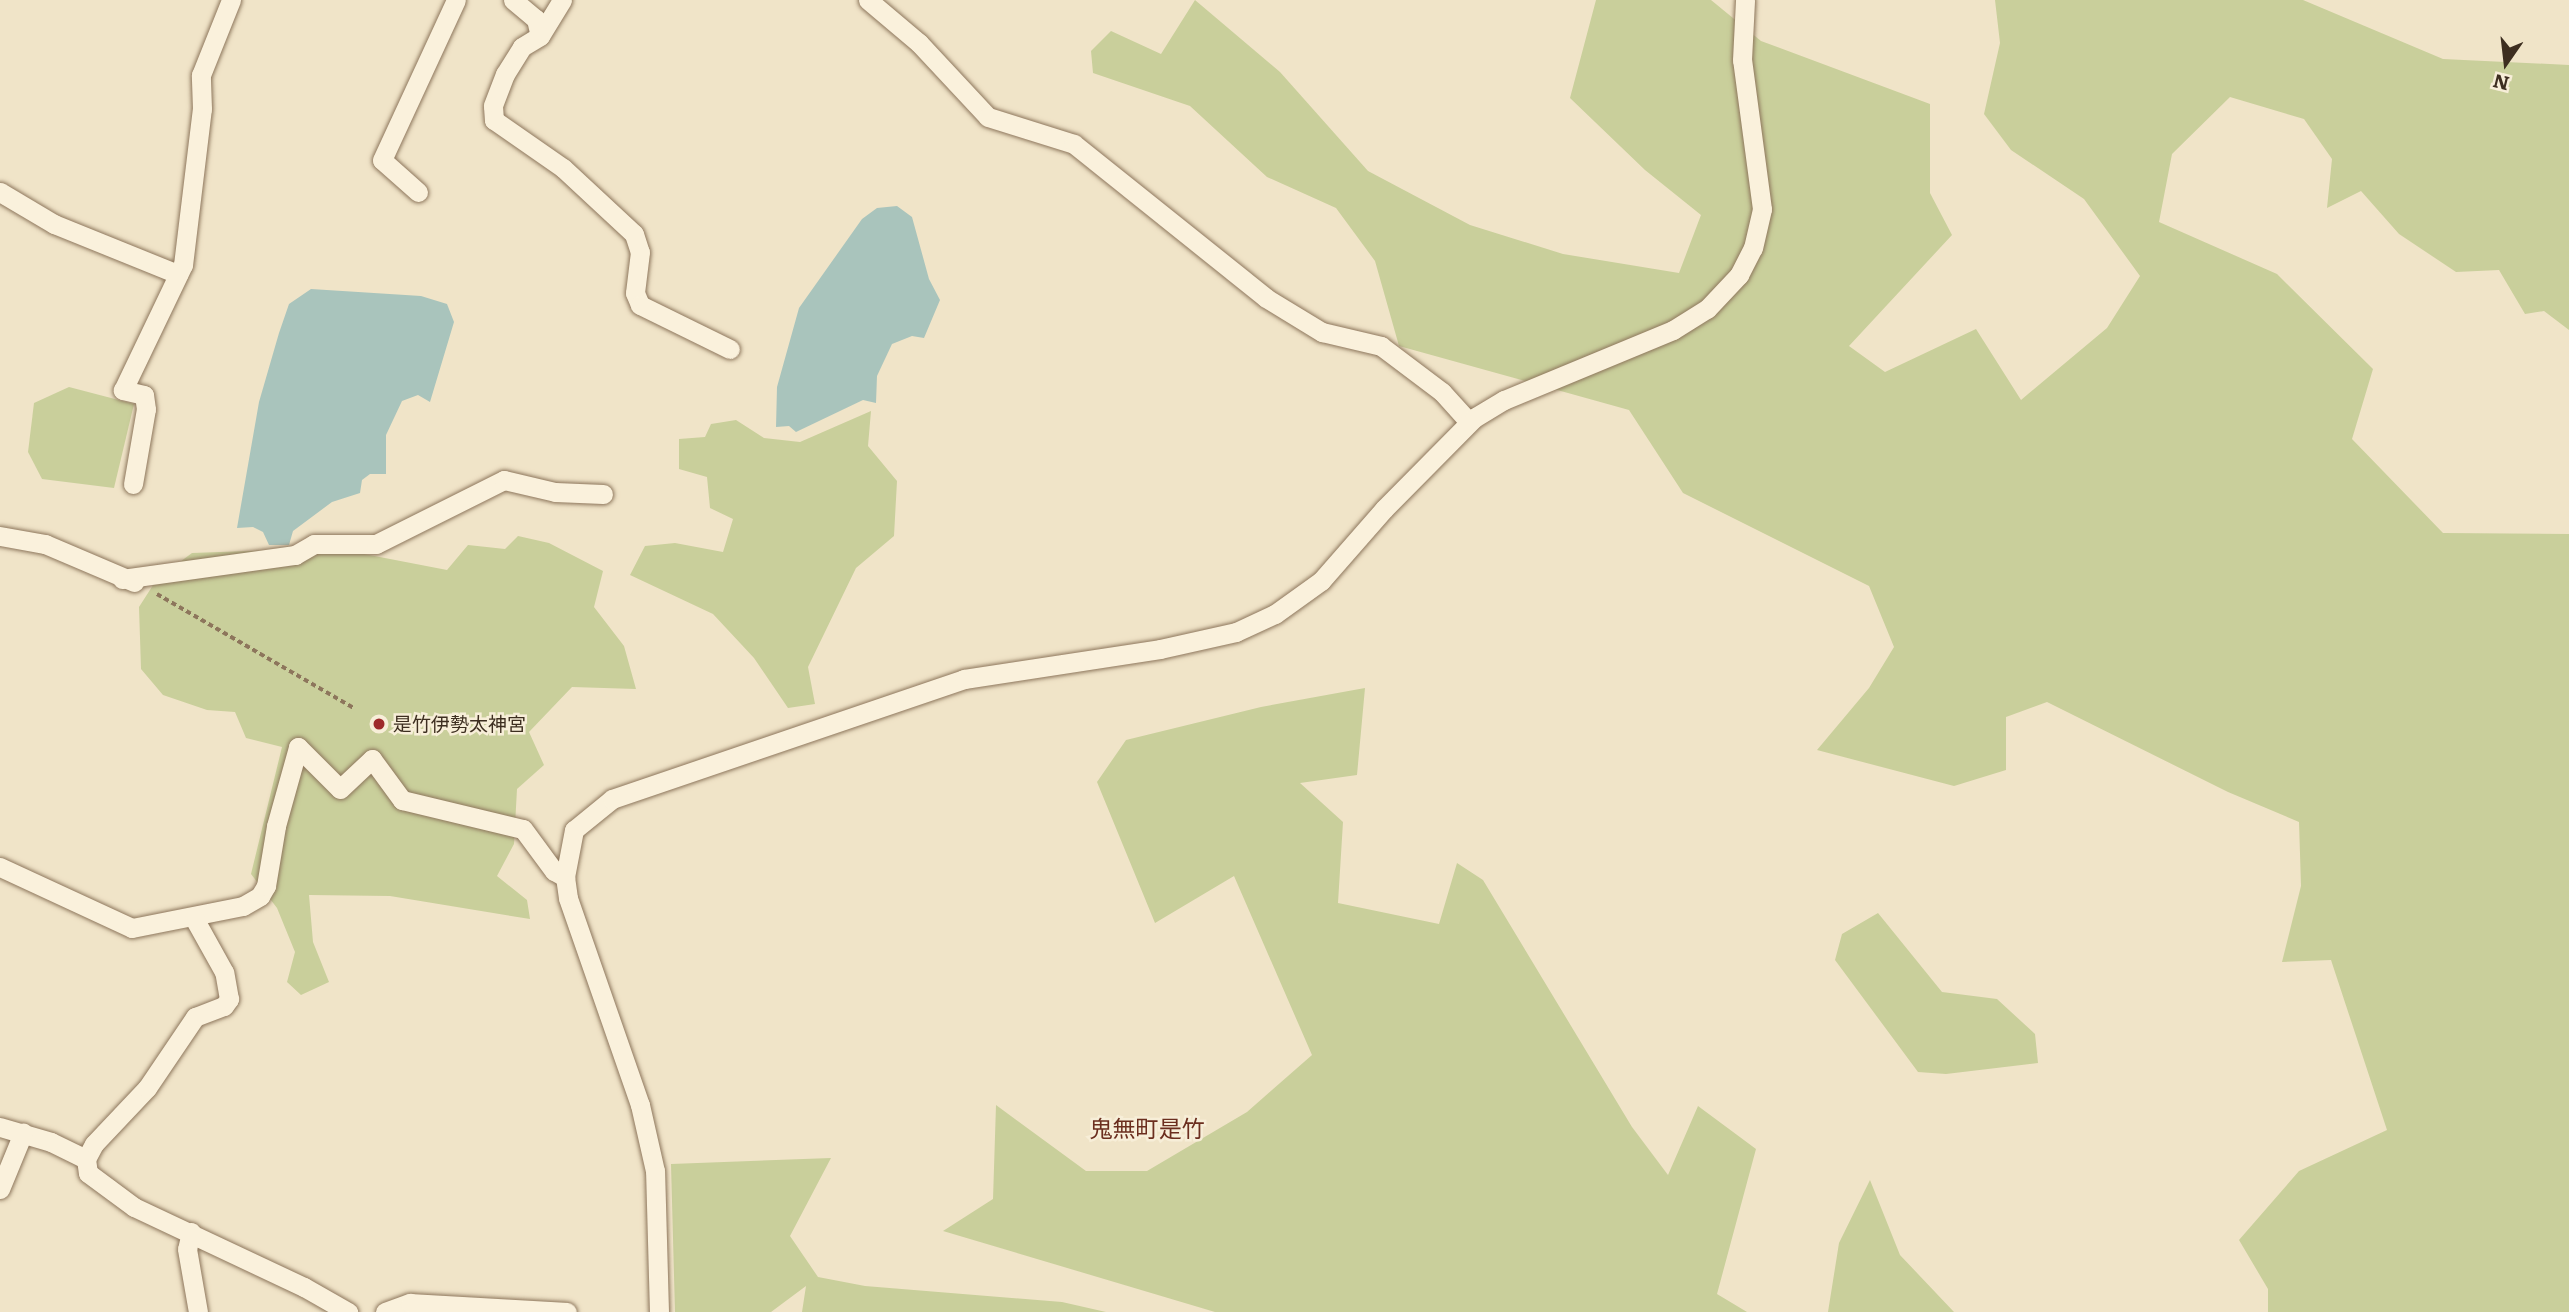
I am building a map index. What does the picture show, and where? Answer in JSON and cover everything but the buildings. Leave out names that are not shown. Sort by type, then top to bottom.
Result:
[{"type":"street","points":[[133,484],[144,395],[123,390],[178,274],[187,247],[202,108],[201,75],[231,0]]},
{"type":"street","points":[[418,192],[383,160],[456,0]]},
{"type":"street","points":[[513,0],[536,19],[540,36]]},
{"type":"street","points":[[562,0],[540,36],[522,47],[505,74],[493,106],[494,120],[564,168],[634,234],[640,252],[635,293],[640,305],[730,349]]},
{"type":"street","points":[[867,0],[919,43],[989,117],[1053,134],[1074,144],[1266,299],[1322,332],[1381,346],[1442,392],[1469,422]]},
{"type":"street","points":[[659,1312],[655,1171],[640,1105],[578,932],[565,877],[574,830],[612,799],[989,672],[1209,640],[1275,614],[1321,581],[1384,509],[1469,422],[1504,400],[1672,330],[1707,309],[1739,275],[1753,248],[1762,209],[1762,184],[1742,60],[1745,0]]},
{"type":"street","points":[[0,192],[54,225],[178,274]]},
{"type":"street","points":[[122,579],[295,555],[314,544],[376,544],[504,480],[555,492],[603,494]]},
{"type":"street","points":[[0,536],[45,544],[122,579],[142,585]]},
{"type":"street","points":[[0,867],[132,928],[154,920],[194,918],[243,906],[260,896],[299,747],[340,789],[372,759],[402,800],[523,829],[554,871],[565,877]]},
{"type":"street","points":[[194,918],[224,972],[229,999],[224,1006],[195,1017],[169,1049],[147,1088],[103,1134],[86,1159],[88,1173],[134,1207],[191,1232],[348,1312]]},
{"type":"street","points":[[0,1127],[23,1133],[86,1159]]},
{"type":"street","points":[[0,1189],[23,1133]]},
{"type":"street","points":[[191,1232],[187,1249],[198,1312]]},
{"type":"street","points":[[385,1312],[410,1303],[567,1312]]},
{"type":"path","points":[[142,585],[355,709]]},
{"type":"green space","points":[[1195,0],[1280,72],[1368,171],[1470,225],[1563,254],[1679,273],[1701,215],[1645,170],[1570,98],[1596,0],[1711,0],[1761,41],[1930,104],[1930,193],[1952,235],[1849,346],[1885,372],[1976,329],[2021,400],[2107,328],[2140,276],[2084,199],[2011,150],[1984,114],[2000,43],[1995,0],[2303,0],[2443,59],[2569,65],[2569,330],[2544,311],[2525,314],[2499,270],[2456,272],[2399,234],[2361,191],[2327,208],[2332,159],[2304,119],[2230,97],[2172,154],[2159,222],[2277,274],[2373,369],[2352,439],[2443,533],[2569,534],[2569,1312],[2268,1312],[2268,1289],[2239,1240],[2299,1171],[2387,1130],[2331,960],[2282,962],[2301,886],[2299,822],[2228,792],[2047,702],[2006,717],[2006,770],[1954,786],[1817,750],[1869,688],[1894,647],[1869,586],[1683,493],[1629,410],[1399,346],[1375,261],[1336,208],[1267,177],[1190,106],[1093,73],[1091,51],[1111,31],[1161,54]]},
{"type":"green space","points":[[69,387],[134,404],[114,488],[42,479],[28,452],[34,403]]},
{"type":"green space","points":[[871,411],[868,446],[897,481],[894,536],[856,568],[808,667],[815,704],[788,708],[754,658],[713,614],[630,575],[645,546],[675,543],[723,552],[733,519],[710,508],[707,477],[679,469],[679,439],[705,437],[711,424],[736,420],[764,438],[800,442]]},
{"type":"green space","points":[[518,536],[549,543],[603,571],[594,607],[624,646],[636,689],[572,687],[529,732],[544,765],[517,789],[514,844],[497,876],[527,900],[530,919],[390,896],[309,895],[313,942],[329,982],[301,995],[287,982],[295,952],[277,908],[251,874],[282,747],[246,738],[235,712],[207,710],[163,695],[141,669],[139,607],[157,579],[192,553],[333,548],[447,570],[468,545],[505,549]]},
{"type":"green space","points":[[1365,688],[1357,775],[1300,783],[1343,822],[1338,903],[1439,924],[1457,863],[1483,880],[1632,1127],[1668,1175],[1698,1106],[1756,1149],[1717,1294],[1747,1312],[1215,1312],[943,1231],[993,1199],[996,1105],[1086,1171],[1147,1171],[1247,1112],[1312,1055],[1234,876],[1155,923],[1097,782],[1126,740],[1261,707]]},
{"type":"green space","points":[[1878,913],[1942,992],[1997,999],[2035,1034],[2038,1063],[1946,1074],[1918,1072],[1835,960],[1842,934]]},
{"type":"green space","points":[[831,1158],[790,1236],[818,1277],[865,1286],[1062,1302],[1106,1312],[802,1312],[806,1286],[771,1312],[675,1312],[671,1164]]},
{"type":"green space","points":[[1870,1180],[1900,1255],[1954,1312],[1828,1312],[1839,1243]]},
{"type":"water","points":[[897,206],[912,217],[929,279],[940,300],[924,338],[912,336],[892,344],[877,376],[876,403],[863,400],[796,432],[789,426],[776,427],[777,387],[799,308],[862,219],[877,208]]},
{"type":"water","points":[[311,289],[421,296],[447,304],[454,322],[430,402],[418,395],[402,401],[386,435],[386,474],[370,474],[362,480],[360,493],[332,502],[293,531],[289,545],[269,545],[263,532],[253,527],[237,528],[259,402],[279,333],[289,304]]},
{"type":"place","name":"是竹伊勢太神宮","points":[[379,724]]},
{"type":"district","name":"鬼無町是竹","points":[[1147,1127]]}]
